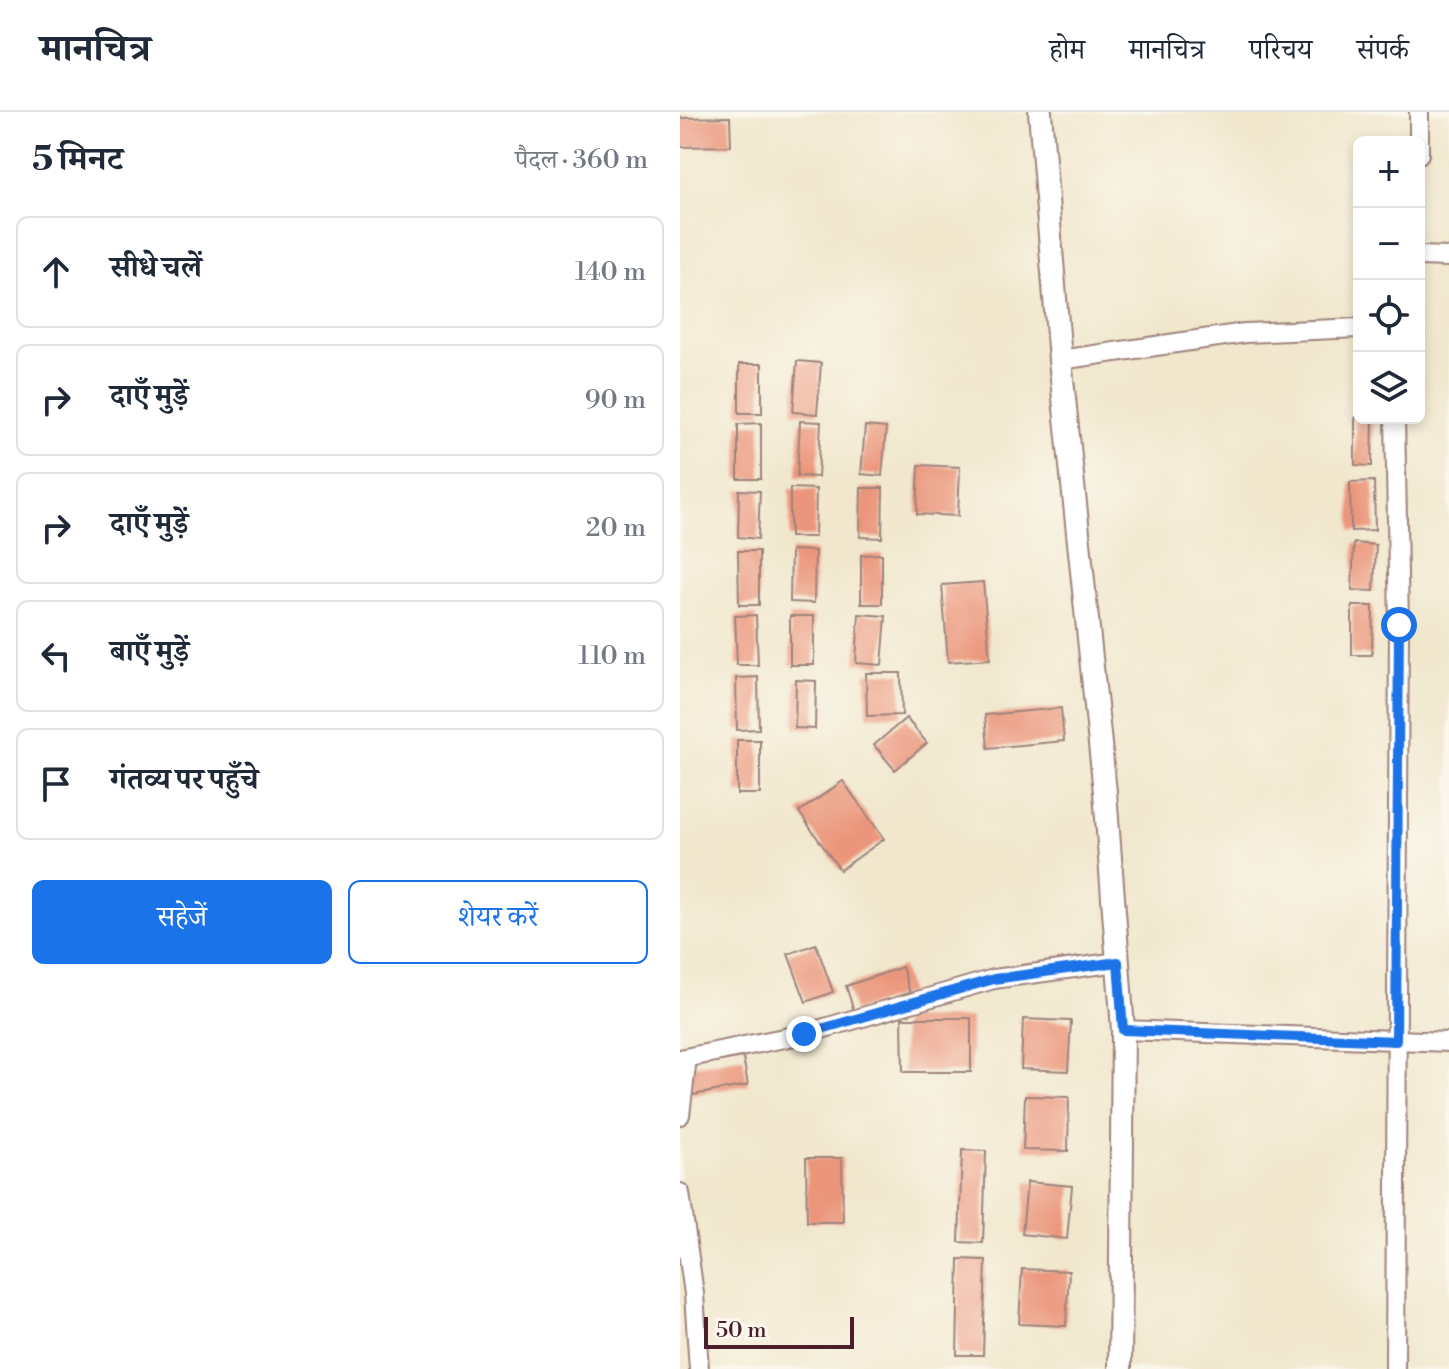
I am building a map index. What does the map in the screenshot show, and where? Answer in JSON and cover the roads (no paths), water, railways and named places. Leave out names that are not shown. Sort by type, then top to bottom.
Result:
[{"type":"street","points":[[1040,112],[1060,360],[1105,792],[1123,1030],[1120,1369]]},
{"type":"street","points":[[1419,112],[1419,136]]},
{"type":"street","points":[[1425,256],[1449,257]]},
{"type":"street","points":[[1060,360],[1245,333],[1353,328]]},
{"type":"street","points":[[1395,424],[1399,625],[1395,1369]]},
{"type":"street","points":[[680,1115],[684,1059],[804,1034],[994,979],[1118,962]]},
{"type":"street","points":[[1123,1030],[1449,1042]]},
{"type":"street","points":[[680,1193],[694,1294],[699,1369]]}]
